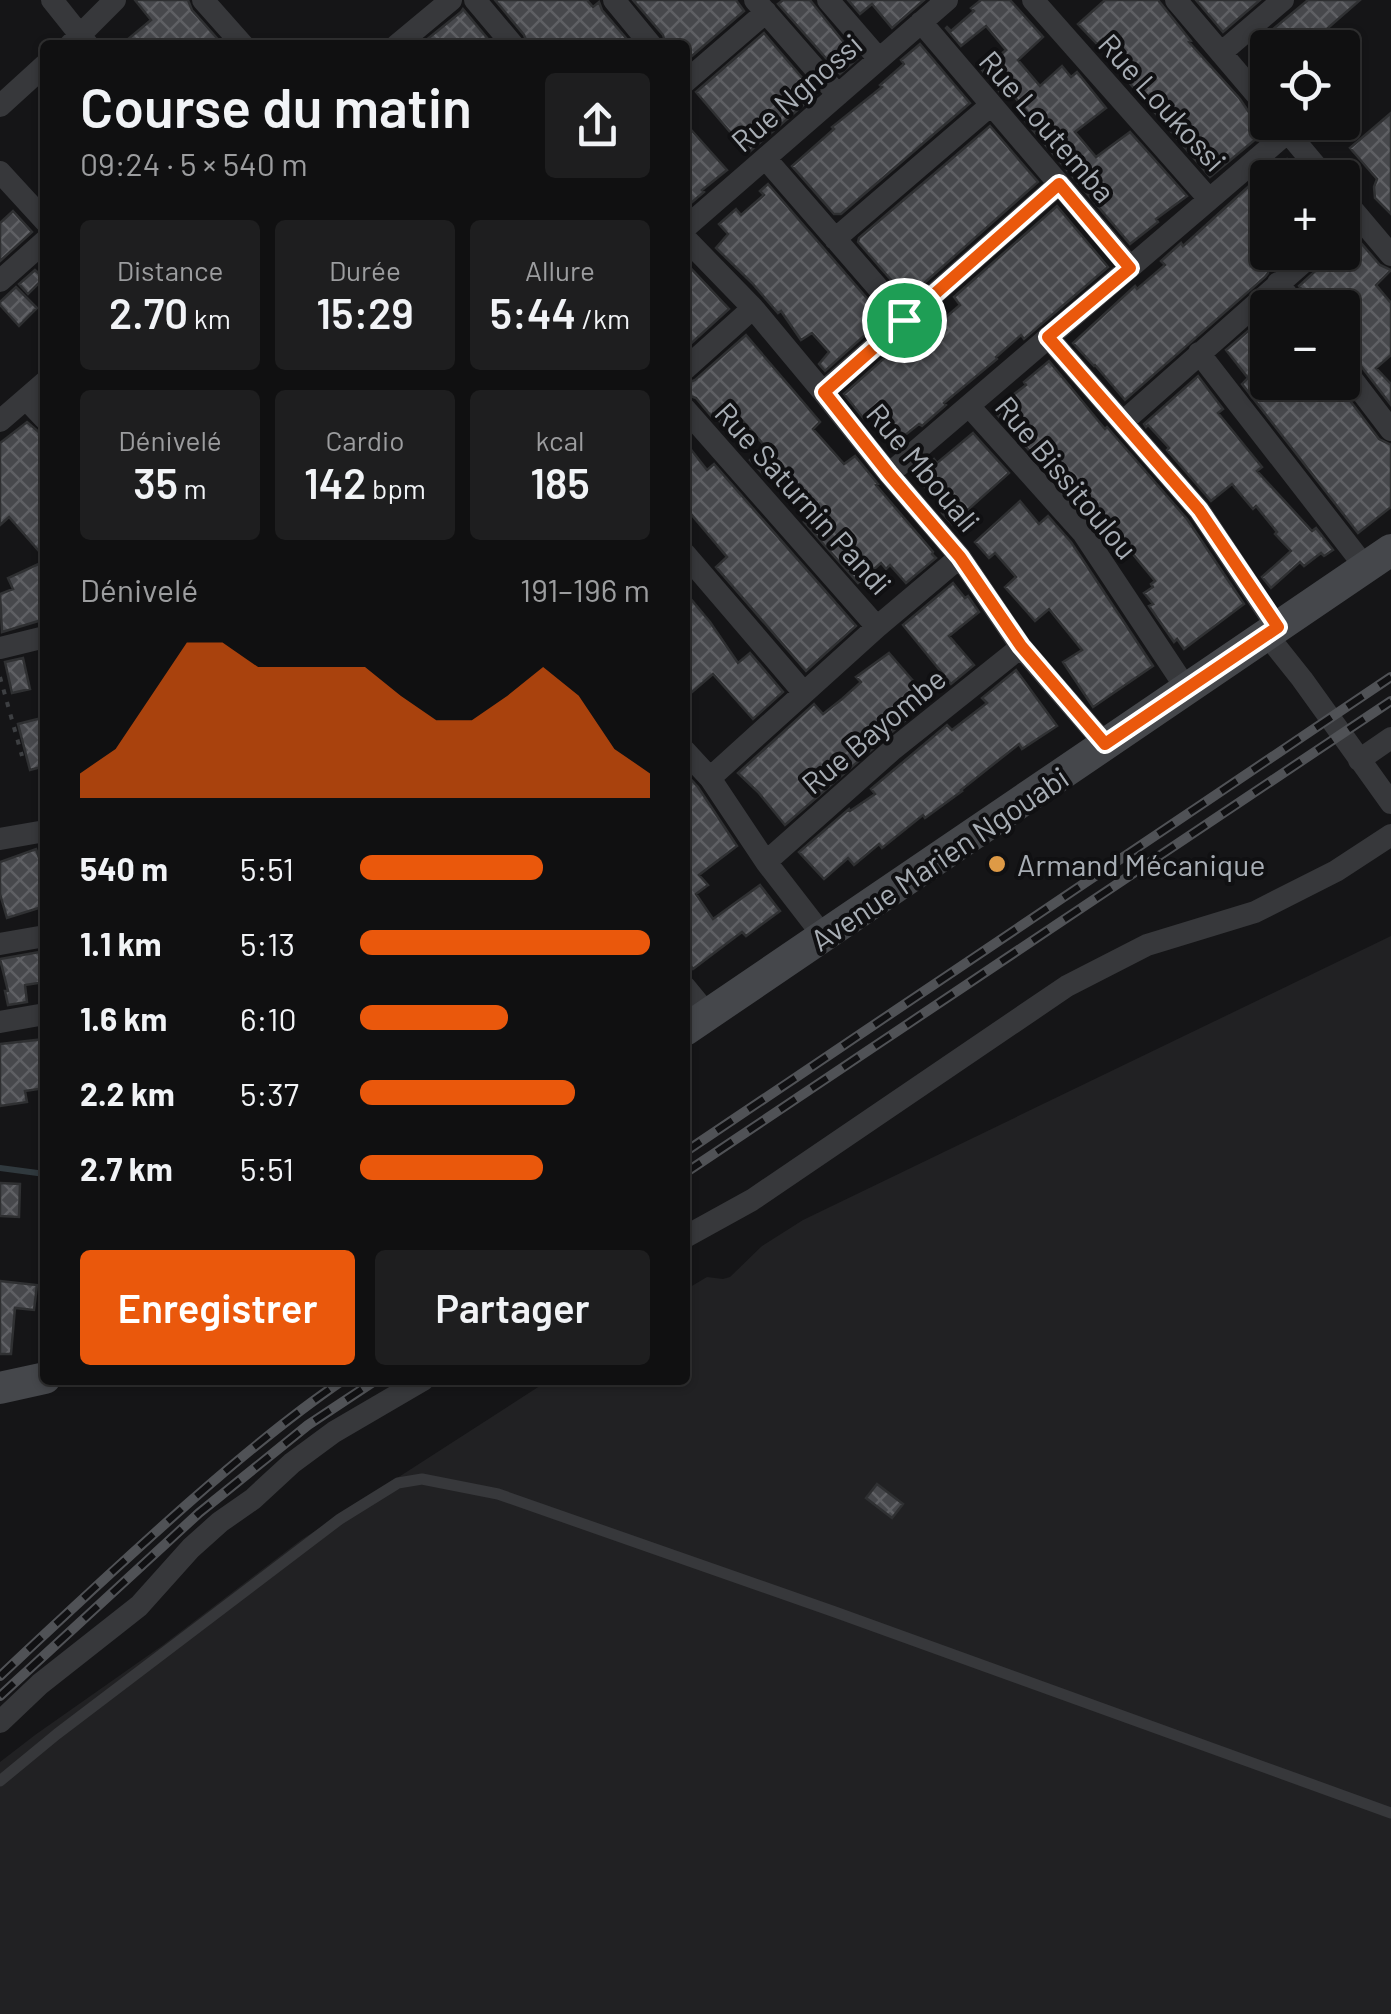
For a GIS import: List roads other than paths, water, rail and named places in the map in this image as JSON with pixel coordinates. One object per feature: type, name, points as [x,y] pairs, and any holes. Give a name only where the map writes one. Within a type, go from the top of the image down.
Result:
[{"type":"street","points":[[52,0],[79,40]]},
{"type":"street","points":[[82,40],[114,0]]},
{"type":"street","points":[[203,0],[239,40]]},
{"type":"street","points":[[402,40],[451,0]]},
{"type":"street","points":[[475,0],[509,40]]},
{"type":"street","points":[[614,0],[646,40]]},
{"type":"street","points":[[828,0],[879,59]]},
{"type":"street","name":"Rue Ngnossi","points":[[690,224],[947,0]]},
{"type":"street","name":"Rue Loukossi","points":[[1033,0],[1210,199]]},
{"type":"street","points":[[1176,0],[1250,87]]},
{"type":"street","points":[[1221,54],[1283,0]]},
{"type":"street","points":[[690,77],[760,6],[838,95]]},
{"type":"street","name":"Rue Loutemba","points":[[920,22],[1130,268]]},
{"type":"street","points":[[0,106],[40,70]]},
{"type":"street","points":[[835,240],[990,105]]},
{"type":"street","points":[[889,474],[1210,199],[1271,140]]},
{"type":"street","points":[[1295,140],[1311,160]]},
{"type":"street","points":[[766,159],[904,320]]},
{"type":"street","points":[[0,172],[40,215]]},
{"type":"street","points":[[824,392],[1059,184]]},
{"type":"street","points":[[1360,230],[1391,254]]},
{"type":"street","name":"Rue Mbouali","points":[[690,243],[753,308],[824,392],[960,557],[1021,646],[1105,744]]},
{"type":"street","points":[[0,280],[40,245]]},
{"type":"street","points":[[1124,421],[1294,270]]},
{"type":"street","points":[[1278,284],[1283,290]]},
{"type":"street","points":[[690,365],[753,308]]},
{"type":"street","points":[[1048,337],[1199,510],[1272,631],[1391,803]]},
{"type":"street","points":[[1199,353],[1379,559]]},
{"type":"street","points":[[0,421],[40,386]]},
{"type":"street","points":[[1360,390],[1391,430]]},
{"type":"street","points":[[26,399],[40,414]]},
{"type":"street","name":"Rue Bissitoulou","points":[[969,406],[1083,533],[1186,688]]},
{"type":"street","name":"Rue Saturnin Pandi","points":[[690,415],[877,627]]},
{"type":"street","points":[[710,778],[960,557]]},
{"type":"street","name":"Avenue Marien Ngouabi","points":[[696,1022],[1379,559]]},
{"type":"street","points":[[690,560],[804,694]]},
{"type":"street","points":[[0,648],[40,638]]},
{"type":"street","name":"Rue Bayombe","points":[[766,862],[891,752],[1021,646]]},
{"type":"street","points":[[1359,760],[1391,738]]},
{"type":"street","points":[[690,757],[710,778],[766,862],[824,937]]},
{"type":"street","points":[[0,839],[40,831]]},
{"type":"street","points":[[690,1233],[752,1200],[1067,986],[1147,945],[1256,912],[1336,871],[1391,835]]},
{"type":"street","points":[[0,944],[40,937]]},
{"type":"street","points":[[0,1022],[40,1015]]},
{"type":"street","points":[[0,1388],[40,1379]]},
{"type":"street","points":[[0,1722],[40,1684],[138,1606],[191,1548],[292,1463],[334,1432],[415,1385]]},
{"type":"lane","points":[[0,1780],[340,1519],[398,1484],[422,1479],[498,1494],[1391,1812]]},
{"type":"waterway","points":[[0,1168],[40,1173]]},
{"type":"railway","points":[[690,1149],[1391,677]]},
{"type":"railway","points":[[690,1170],[1391,701]]},
{"type":"railway","points":[[0,1676],[211,1483],[336,1385]]},
{"type":"railway","points":[[0,1696],[199,1513],[308,1425],[368,1385]]},
{"type":"place","name":"Armand Mécanique","points":[[997,864]]}]
